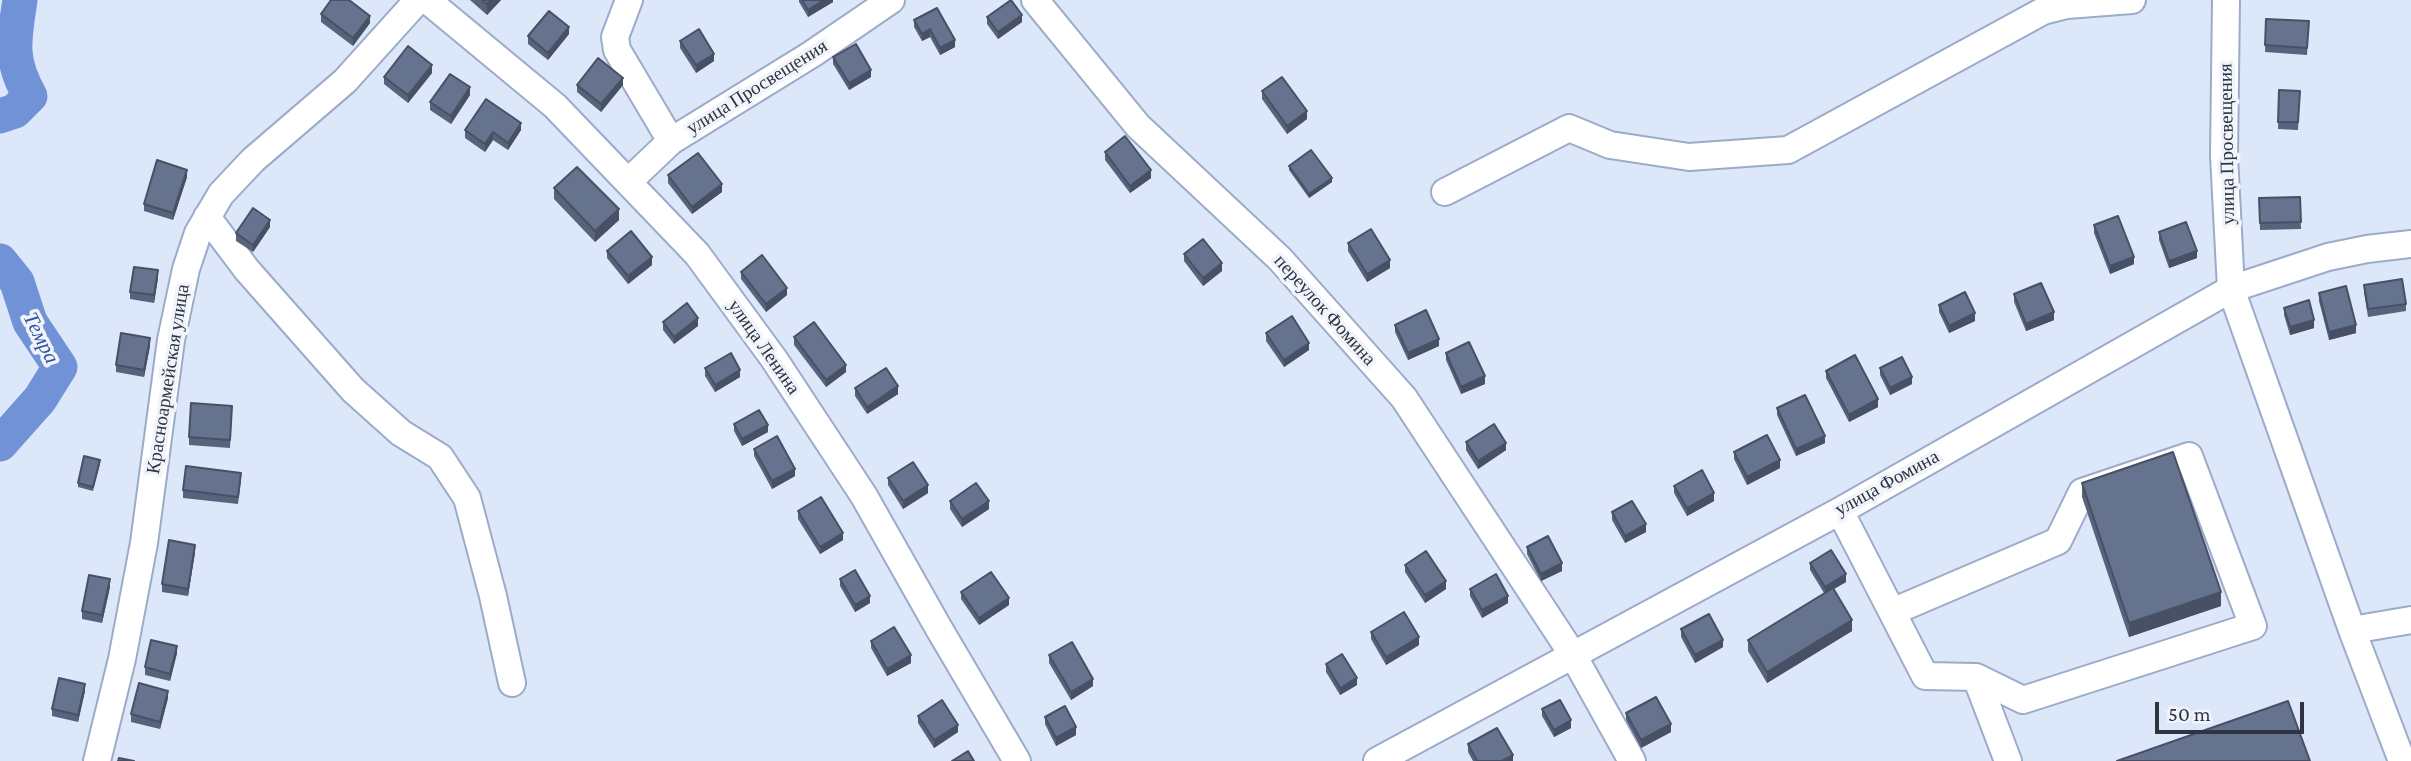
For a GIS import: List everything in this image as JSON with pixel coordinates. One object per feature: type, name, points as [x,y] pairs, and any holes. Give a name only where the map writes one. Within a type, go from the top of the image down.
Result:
[{"type":"street","name":"Красноармейская улица","points":[[97,761],[122,659],[144,543],[171,340],[194,245],[221,194],[253,160],[345,81],[418,0]]},
{"type":"street","name":"улица Ленина","points":[[427,0],[555,106],[697,254],[774,359],[864,496],[1017,761]]},
{"type":"street","points":[[629,0],[615,37],[617,50],[671,141]]},
{"type":"street","name":"улица Просвещения","points":[[629,181],[671,141],[812,54],[891,0]]},
{"type":"street","name":"переулок Фомина","points":[[1035,0],[1138,126],[1280,259],[1404,398],[1573,655],[1632,761]]},
{"type":"street","points":[[1445,192],[1569,128],[1610,145],[1689,157],[1788,150],[2043,11],[2067,5],[2132,0]]},
{"type":"street","name":"улица Просвещения","points":[[2226,0],[2224,156],[2231,289],[2352,630],[2402,761]]},
{"type":"street","points":[[207,217],[247,270],[353,390],[401,433],[440,457],[467,498],[493,596],[512,683]]},
{"type":"street","name":"улица Фомина","points":[[1377,761],[1840,510],[2231,289],[2328,257],[2411,244]]},
{"type":"street","points":[[1840,510],[1892,612],[1925,676],[1976,677],[2023,699],[2253,626],[2189,456],[2082,492],[2058,541],[1892,612]]},
{"type":"street","points":[[2352,630],[2411,620]]},
{"type":"street","points":[[1976,677],[2008,761]]},
{"type":"building","points":[[331,0],[349,0],[370,16],[353,38],[321,14]]},
{"type":"building","points":[[802,0],[824,0],[808,10]]},
{"type":"building","points":[[1011,0],[1022,15],[998,32],[987,17]]},
{"type":"building","points":[[937,8],[955,40],[940,48],[930,29],[922,34],[914,20]]},
{"type":"building","points":[[549,11],[569,27],[548,53],[528,36]]},
{"type":"building","points":[[2266,19],[2309,21],[2307,48],[2265,45]]},
{"type":"building","points":[[699,29],[714,54],[696,65],[680,41]]},
{"type":"building","points":[[856,44],[871,70],[849,83],[833,57]]},
{"type":"building","points":[[408,46],[432,65],[408,95],[384,77]]},
{"type":"building","points":[[598,58],[623,78],[601,104],[577,85]]},
{"type":"building","points":[[450,74],[470,87],[451,116],[430,102]]},
{"type":"building","points":[[1282,77],[1307,111],[1287,126],[1262,91]]},
{"type":"building","points":[[2279,90],[2300,91],[2298,122],[2278,122]]},
{"type":"building","points":[[486,99],[521,123],[508,143],[493,132],[485,144],[465,130]]},
{"type":"building","points":[[1125,136],[1151,170],[1130,186],[1105,152]]},
{"type":"building","points":[[1311,150],[1332,178],[1309,194],[1289,166]]},
{"type":"building","points":[[698,153],[722,184],[692,207],[668,175]]},
{"type":"building","points":[[157,160],[187,170],[173,213],[144,204]]},
{"type":"building","points":[[577,167],[619,209],[595,231],[554,188]]},
{"type":"building","points":[[2300,197],[2301,222],[2260,223],[2259,198]]},
{"type":"building","points":[[253,208],[270,220],[253,245],[236,233]]},
{"type":"building","points":[[2118,216],[2134,257],[2110,266],[2094,225]]},
{"type":"building","points":[[2186,222],[2197,251],[2169,261],[2159,232]]},
{"type":"building","points":[[1371,229],[1390,260],[1367,274],[1348,243]]},
{"type":"building","points":[[631,231],[652,257],[628,276],[607,251]]},
{"type":"building","points":[[1203,239],[1222,263],[1203,278],[1184,254]]},
{"type":"building","points":[[762,255],[787,288],[766,304],[741,272]]},
{"type":"building","points":[[134,267],[158,270],[154,295],[130,292]]},
{"type":"building","points":[[2402,279],[2406,304],[2368,309],[2364,285]]},
{"type":"building","points":[[2041,283],[2054,312],[2026,324],[2014,294]]},
{"type":"building","points":[[2346,286],[2356,325],[2329,332],[2319,293]]},
{"type":"building","points":[[1965,292],[1975,313],[1949,326],[1939,305]]},
{"type":"building","points":[[2309,300],[2314,320],[2290,327],[2284,308]]},
{"type":"building","points":[[687,303],[698,318],[674,337],[663,322]]},
{"type":"building","points":[[1426,310],[1439,339],[1408,353],[1395,325]]},
{"type":"building","points":[[1292,316],[1309,343],[1284,360],[1266,333]]},
{"type":"building","points":[[814,322],[846,365],[826,380],[794,337]]},
{"type":"building","points":[[121,333],[150,338],[144,370],[116,365]]},
{"type":"building","points":[[1469,342],[1485,376],[1461,387],[1446,353]]},
{"type":"building","points":[[731,353],[740,370],[715,385],[705,368]]},
{"type":"building","points":[[1855,355],[1878,399],[1849,415],[1826,371]]},
{"type":"building","points":[[1902,357],[1912,377],[1890,388],[1880,368]]},
{"type":"building","points":[[886,368],[898,386],[867,407],[855,388]]},
{"type":"building","points":[[1805,395],[1825,436],[1796,449],[1777,408]]},
{"type":"building","points":[[191,403],[232,406],[230,440],[189,437]]},
{"type":"building","points":[[759,410],[768,425],[742,439],[734,424]]},
{"type":"building","points":[[1494,424],[1506,443],[1478,461],[1466,442]]},
{"type":"building","points":[[1767,435],[1780,460],[1747,477],[1734,452]]},
{"type":"building","points":[[777,436],[795,469],[772,481],[754,449]]},
{"type":"building","points":[[2173,452],[2221,592],[2129,623],[2082,483]]},
{"type":"building","points":[[84,456],[100,460],[93,487],[78,483]]},
{"type":"building","points":[[913,462],[928,485],[903,501],[888,478]]},
{"type":"building","points":[[186,466],[241,473],[238,497],[183,490]]},
{"type":"building","points":[[1702,470],[1714,493],[1687,508],[1674,486]]},
{"type":"building","points":[[976,483],[989,501],[962,519],[950,501]]},
{"type":"building","points":[[821,497],[843,533],[820,547],[798,511]]},
{"type":"building","points":[[1632,501],[1646,524],[1625,536],[1612,512]]},
{"type":"building","points":[[1548,536],[1562,563],[1541,574],[1527,547]]},
{"type":"building","points":[[169,540],[195,545],[188,589],[162,584]]},
{"type":"building","points":[[1831,550],[1846,574],[1825,587],[1810,563]]},
{"type":"building","points":[[1426,551],[1446,581],[1425,595],[1405,565]]},
{"type":"building","points":[[855,570],[870,596],[855,605],[840,579]]},
{"type":"building","points":[[991,572],[1009,598],[979,618],[961,592]]},
{"type":"building","points":[[1496,574],[1508,596],[1482,610],[1470,589]]},
{"type":"building","points":[[89,575],[110,579],[102,615],[82,611]]},
{"type":"building","points":[[1833,588],[1852,620],[1767,672],[1748,640]]},
{"type":"building","points":[[1404,612],[1419,637],[1386,657],[1371,632]]},
{"type":"building","points":[[1709,614],[1723,640],[1695,655],[1681,629]]},
{"type":"building","points":[[894,627],[911,655],[887,669],[871,641]]},
{"type":"building","points":[[151,640],[177,646],[170,674],[145,667]]},
{"type":"building","points":[[1072,642],[1093,679],[1071,692],[1049,655]]},
{"type":"building","points":[[1342,654],[1357,678],[1340,688],[1326,664]]},
{"type":"building","points":[[59,678],[85,684],[78,715],[52,709]]},
{"type":"building","points":[[139,683],[168,691],[160,722],[131,714]]},
{"type":"building","points":[[1656,697],[1671,724],[1641,740],[1626,713]]},
{"type":"building","points":[[942,700],[958,725],[934,740],[918,716]]},
{"type":"building","points":[[1560,700],[1571,720],[1554,730],[1542,709]]},
{"type":"building","points":[[2288,701],[2310,761],[2117,761]]},
{"type":"building","points":[[1065,706],[1076,727],[1056,738],[1045,717]]},
{"type":"building","points":[[1497,728],[1513,755],[1502,761],[1477,761],[1468,744]]},
{"type":"building","points":[[968,751],[974,761],[952,761]]},
{"type":"waterway","name":"Темра","points":[[0,116],[15,111],[30,96],[16,60],[16,27],[20,0]]},
{"type":"waterway","name":"Темра","points":[[0,261],[17,282],[30,322],[60,367],[40,399],[0,444]]}]
